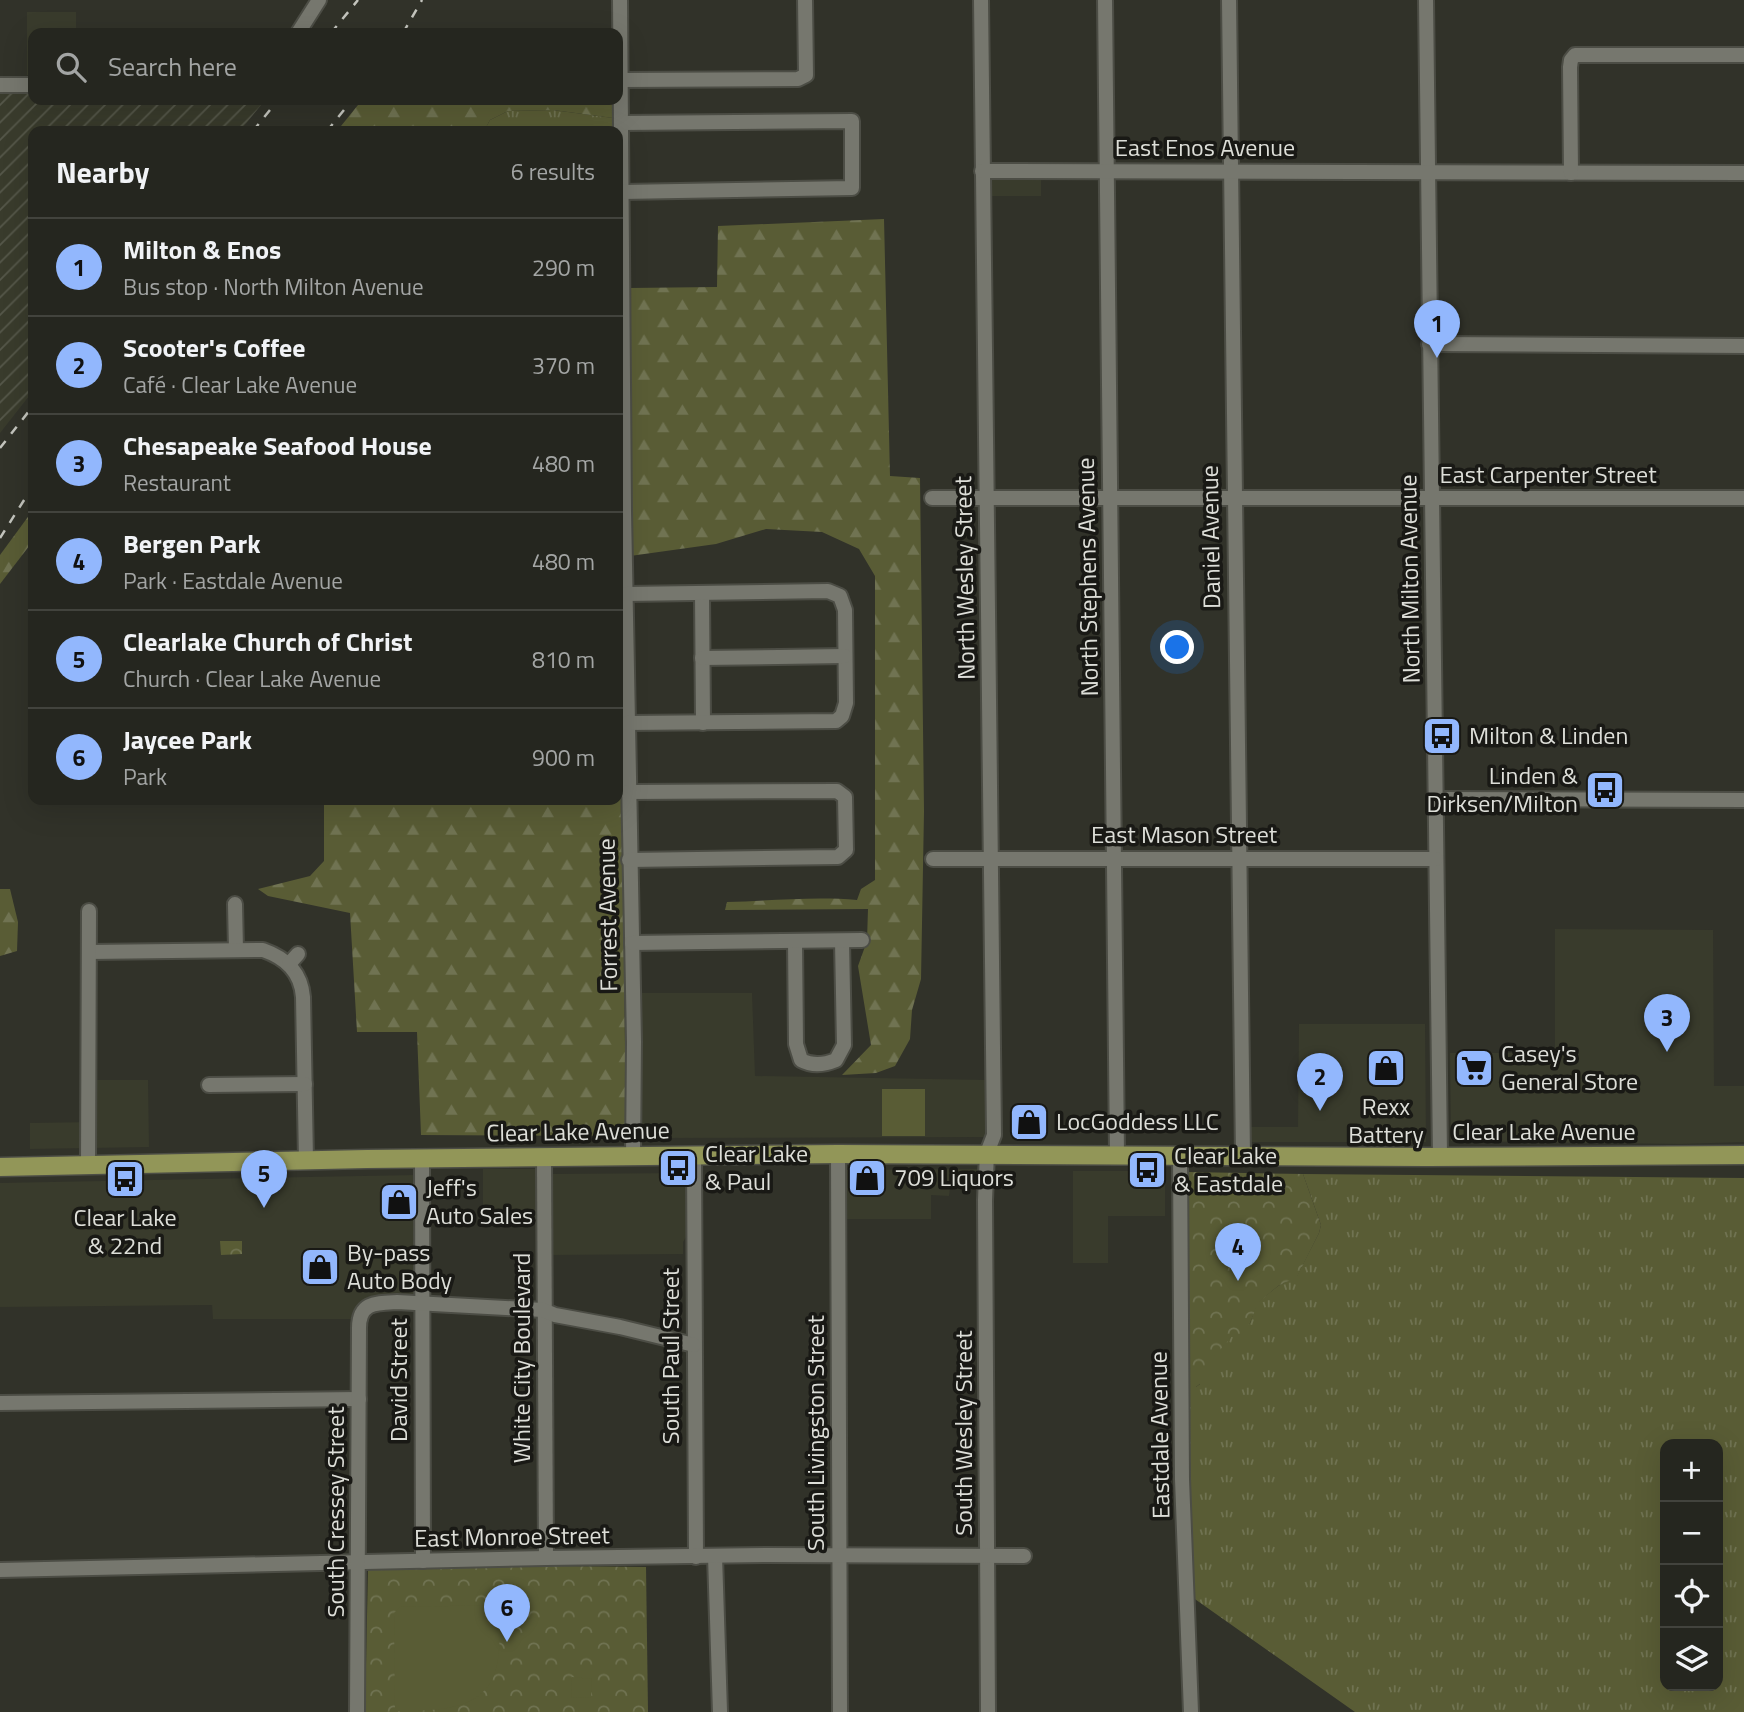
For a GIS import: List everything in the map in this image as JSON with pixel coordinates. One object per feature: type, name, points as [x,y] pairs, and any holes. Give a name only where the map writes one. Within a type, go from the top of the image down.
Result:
[{"type":"main road","name":"Clear Lake Avenue","points":[[0,1167],[422,1158],[838,1154],[987,1153],[1243,1157],[1744,1155]]},
{"type":"street","points":[[301,28],[318,0]]},
{"type":"street","name":"Forrest Avenue","points":[[620,0],[620,28]]},
{"type":"street","points":[[623,80],[798,79],[806,75],[805,0]]},
{"type":"street","name":"North Wesley Street","points":[[981,0],[995,1135],[987,1153]]},
{"type":"street","name":"North Stephens Avenue","points":[[1105,0],[1117,1154]]},
{"type":"street","name":"Daniel Avenue","points":[[1229,0],[1243,1157]]},
{"type":"street","name":"North Milton Avenue","points":[[1426,0],[1440,1157]]},
{"type":"street","points":[[1571,173],[1570,67],[1575,55],[1744,55]]},
{"type":"street","points":[[0,85],[28,85]]},
{"type":"street","name":"Forrest Avenue","points":[[621,105],[621,126]]},
{"type":"street","points":[[621,123],[852,121],[852,188],[623,192]]},
{"type":"street","name":"East Enos Avenue","points":[[982,171],[1744,173]]},
{"type":"street","name":"Forrest Avenue","points":[[623,292],[633,1156]]},
{"type":"street","points":[[1429,344],[1744,346]]},
{"type":"street","name":"East Carpenter Street","points":[[932,498],[1744,498]]},
{"type":"street","points":[[626,594],[836,592],[844,603],[845,656],[845,710],[836,720],[627,723]]},
{"type":"street","points":[[702,593],[703,723]]},
{"type":"street","points":[[702,658],[845,656]]},
{"type":"street","points":[[628,792],[837,791],[845,797],[846,850],[838,857],[629,860]]},
{"type":"street","points":[[1436,799],[1744,800]]},
{"type":"street","name":"East Mason Street","points":[[933,859],[1436,859]]},
{"type":"street","points":[[235,904],[236,950]]},
{"type":"street","points":[[88,1166],[89,911]]},
{"type":"street","points":[[632,943],[862,940]]},
{"type":"street","points":[[794,941],[796,1044],[801,1060],[809,1065],[827,1064],[836,1060],[844,1045],[842,941]]},
{"type":"street","points":[[89,952],[263,950],[293,959],[302,987],[306,1160]]},
{"type":"street","points":[[209,1085],[305,1084]]},
{"type":"street","name":"South Wesley Street","points":[[987,1153],[985,1214],[988,1712]]},
{"type":"street","name":"South Livingston Street","points":[[838,1154],[840,1712]]},
{"type":"street","name":"South Paul Street","points":[[694,1155],[696,1557]]},
{"type":"street","name":"Eastdale Avenue","points":[[1180,1156],[1182,1455],[1191,1712]]},
{"type":"street","name":"White City Boulevard","points":[[544,1157],[546,1558]]},
{"type":"street","name":"David Street","points":[[422,1158],[423,1560]]},
{"type":"street","name":"South Cressey Street","points":[[357,1712],[361,1312],[378,1303],[422,1303]]},
{"type":"street","points":[[422,1303],[543,1311],[557,1316],[620,1326],[694,1345]]},
{"type":"street","points":[[0,1403],[359,1399]]},
{"type":"street","points":[[715,1556],[720,1712]]},
{"type":"street","name":"East Monroe Street","points":[[0,1570],[546,1558],[1024,1556]]},
{"type":"shaded area","points":[[27,12],[76,12],[76,28],[28,28],[27,75]]},
{"type":"shaded area","points":[[0,92],[28,92],[28,105],[261,105],[244,126],[28,126],[28,397],[0,433]]},
{"type":"shaded area","points":[[990,176],[1041,176],[1041,196],[990,196]]},
{"type":"shaded area","points":[[1555,929],[1713,930],[1714,1086],[1744,1086],[1744,1142],[1680,1144],[1451,1141],[1450,1053],[1555,1053]]},
{"type":"shaded area","points":[[639,993],[752,993],[755,1076],[988,1080],[986,1137],[638,1138]]},
{"type":"shaded area","points":[[1299,1024],[1425,1024],[1426,1142],[1250,1142],[1248,1127],[1298,1127]]},
{"type":"shaded area","points":[[94,1080],[148,1080],[149,1147],[30,1149],[30,1123],[95,1122]]},
{"type":"shaded area","points":[[483,1169],[537,1169],[540,1224],[483,1224]]},
{"type":"shaded area","points":[[979,1169],[979,1189],[950,1188],[949,1196],[931,1195],[931,1219],[842,1219],[843,1170]]},
{"type":"shaded area","points":[[1073,1171],[1165,1171],[1165,1216],[1108,1216],[1108,1263],[1073,1263]]},
{"type":"shaded area","points":[[689,1173],[688,1234],[683,1242],[683,1254],[548,1255],[550,1174]]},
{"type":"shaded area","points":[[416,1175],[417,1297],[373,1298],[358,1306],[354,1319],[213,1319],[212,1305],[0,1307],[0,1183]]},
{"type":"green space","points":[[358,105],[612,105],[613,118],[553,110],[508,111],[490,120],[487,126],[341,126]]},
{"type":"green space","points":[[553,110],[613,118],[613,126],[487,126],[490,120],[508,111]]},
{"type":"green space","points":[[884,219],[890,476],[920,478],[924,811],[921,979],[912,1010],[910,1039],[895,1066],[876,1073],[842,1075],[871,1045],[858,966],[867,941],[868,909],[725,910],[727,902],[857,900],[861,889],[875,880],[875,576],[859,549],[822,532],[766,529],[716,544],[630,556],[629,288],[717,287],[718,226]]},
{"type":"green space","points":[[28,517],[28,548],[0,584],[0,555]]},
{"type":"green space","points":[[324,805],[622,805],[626,1136],[421,1135],[417,1032],[357,1032],[350,913],[268,896],[258,889],[310,876],[324,861]]},
{"type":"green space","points":[[0,889],[10,889],[18,922],[17,951],[0,956]]},
{"type":"green space","points":[[882,1089],[925,1089],[925,1136],[882,1136]]},
{"type":"green space","points":[[1189,1172],[1303,1174],[1321,1225],[1297,1277],[1278,1286],[1258,1303],[1250,1323],[1240,1335],[1235,1333],[1196,1377],[1201,1383],[1196,1387],[1189,1387]]},
{"type":"green space","points":[[1303,1174],[1744,1178],[1744,1712],[1355,1712],[1192,1597],[1189,1387],[1200,1384],[1195,1377],[1235,1332],[1250,1323],[1257,1303],[1278,1286],[1297,1276],[1321,1225]]},
{"type":"green space","points":[[220,1241],[242,1241],[242,1254],[221,1255]]},
{"type":"green space","points":[[646,1567],[648,1712],[365,1712],[368,1570]]},
{"type":"green space","points":[[498,1605],[498,1659],[493,1678],[483,1692],[469,1701],[450,1707],[395,1711],[394,1613],[400,1607]]},
{"type":"green space","points":[[572,1677],[592,1679],[591,1698],[571,1697]]},
{"type":"railway","points":[[335,28],[358,0]]},
{"type":"railway","points":[[406,28],[422,0]]},
{"type":"railway","points":[[257,126],[274,105]]},
{"type":"railway","points":[[331,126],[348,105]]},
{"type":"railway","points":[[0,448],[28,412]]},
{"type":"railway","points":[[0,538],[28,494]]},
{"type":"place","name":"Milton & Enos","points":[[1437,358]]},
{"type":"place","name":"Milton & Linden","points":[[1442,736]]},
{"type":"place","name":"Linden & Dirksen/Milton","points":[[1605,790]]},
{"type":"place","name":"Chesapeake Seafood House","points":[[1667,1052]]},
{"type":"place","name":"Rexx Battery","points":[[1386,1068]]},
{"type":"place","name":"Casey's General Store","points":[[1474,1068]]},
{"type":"place","name":"Scooter's Coffee","points":[[1320,1111]]},
{"type":"place","name":"LocGoddess LLC","points":[[1029,1122]]},
{"type":"place","name":"Clear Lake & Paul","points":[[678,1168]]},
{"type":"place","name":"Clear Lake & Eastdale","points":[[1147,1170]]},
{"type":"place","name":"709 Liquors","points":[[867,1178]]},
{"type":"place","name":"Clear Lake & 22nd","points":[[125,1179]]},
{"type":"place","name":"Jeff's Auto Sales","points":[[399,1202]]},
{"type":"place","name":"Clearlake Church of Christ","points":[[264,1208]]},
{"type":"place","name":"By-pass Auto Body","points":[[320,1267]]},
{"type":"place","name":"Bergen Park","points":[[1238,1281]]},
{"type":"place","name":"Jaycee Park","points":[[507,1642]]}]
